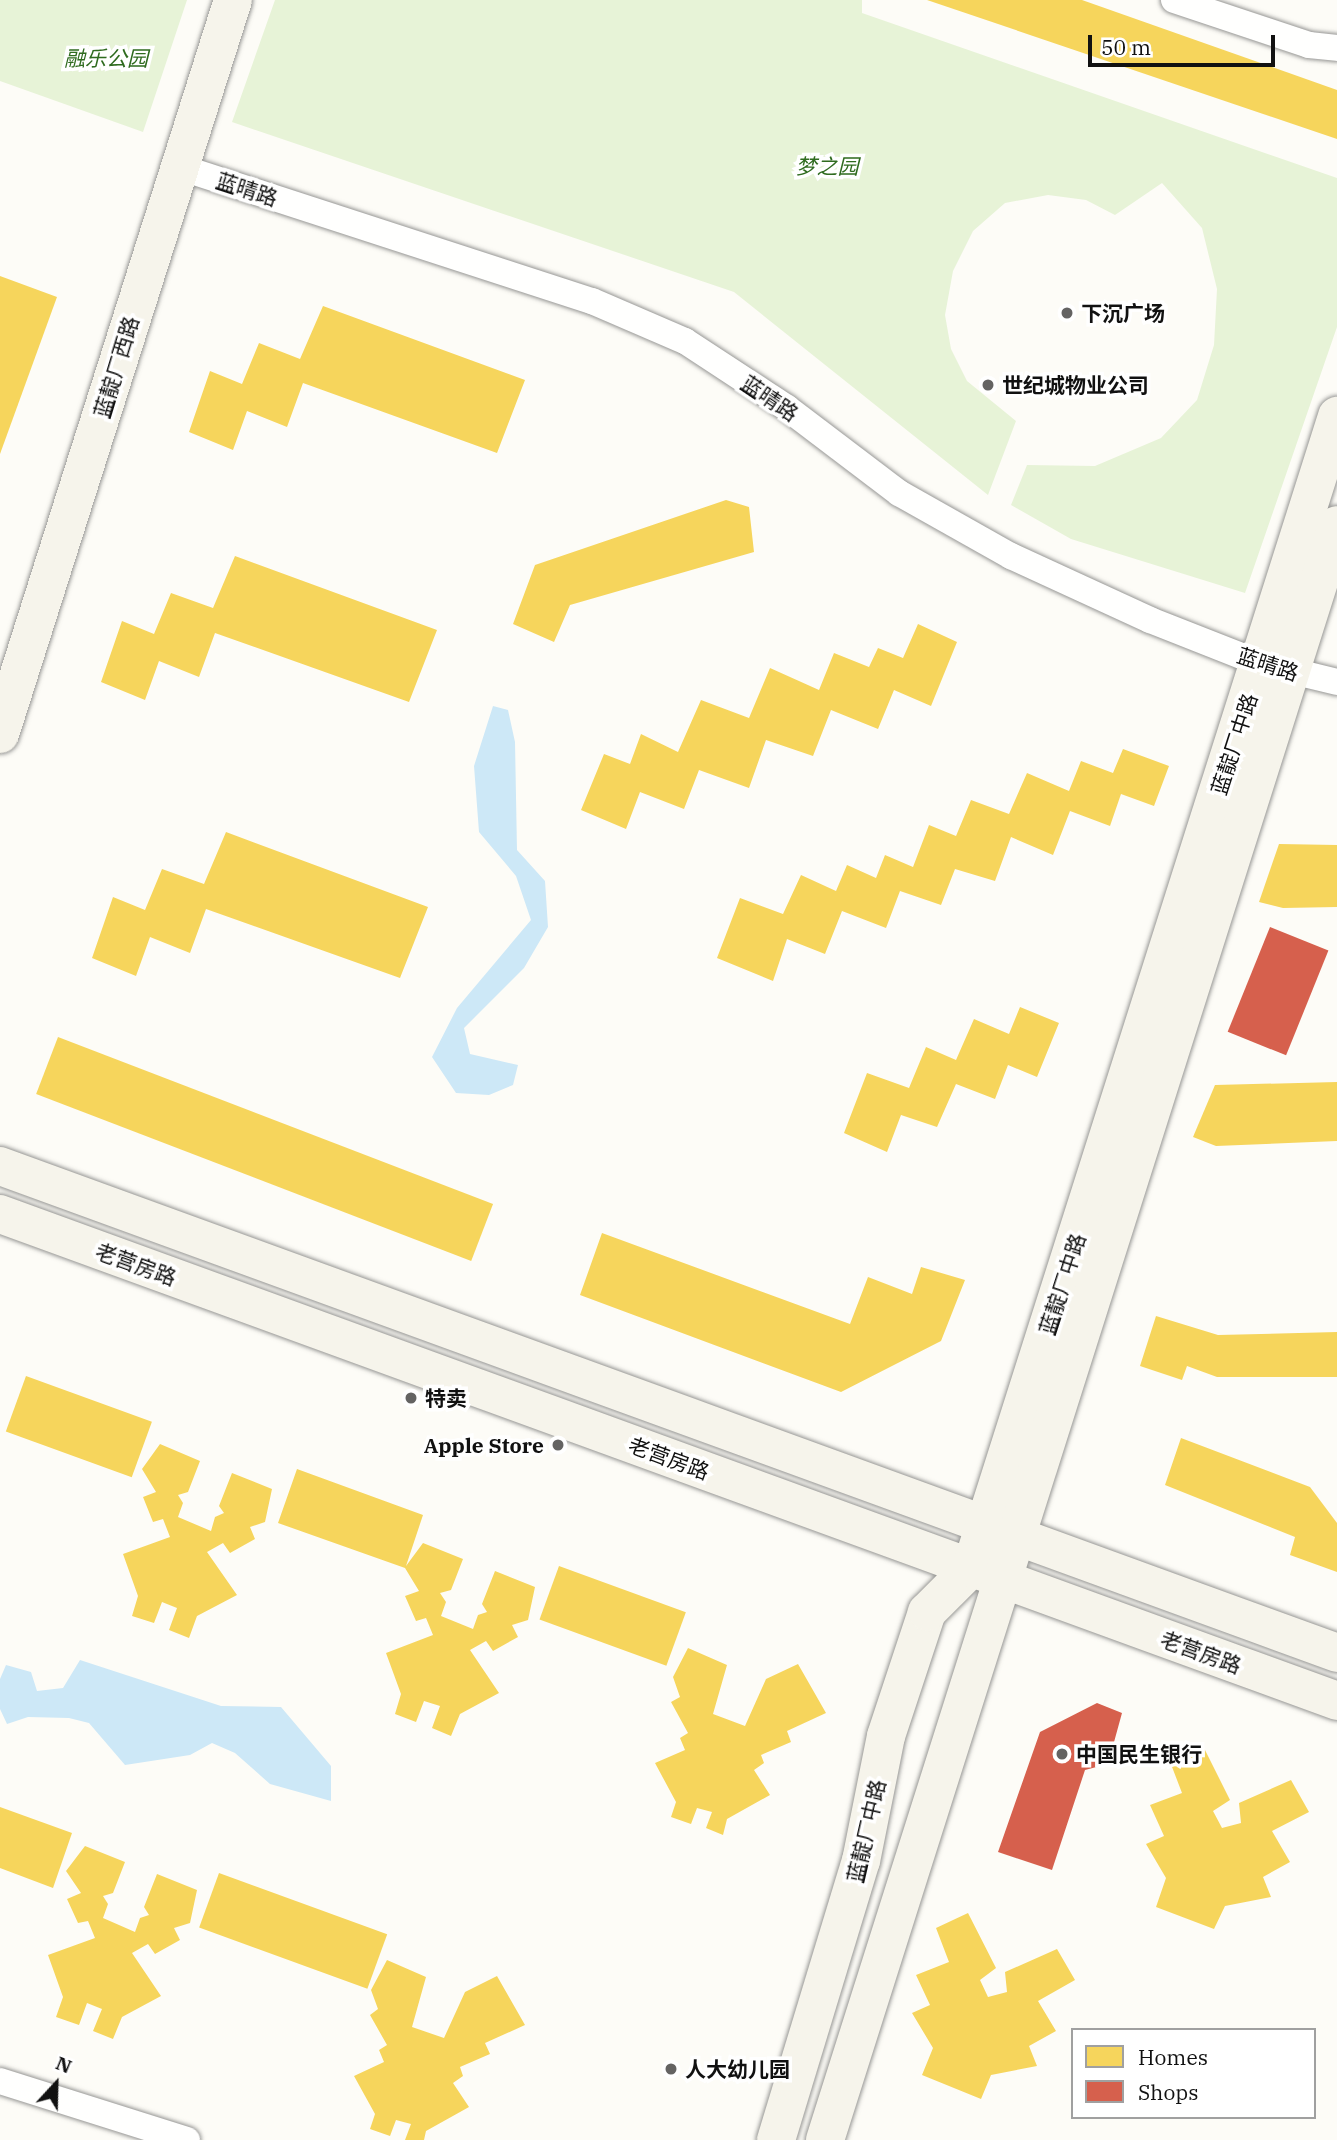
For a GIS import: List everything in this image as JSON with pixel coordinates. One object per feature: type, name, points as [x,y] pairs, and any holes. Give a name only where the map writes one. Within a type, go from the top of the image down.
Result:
[{"type":"street","name":"蓝靛厂西路","points":[[0,734],[233,0]]},
{"type":"street","points":[[1174,0],[1309,45],[1337,48]]},
{"type":"street","name":"蓝晴路","points":[[179,167],[592,301],[685,341],[787,408],[900,493],[1011,556],[1150,620],[1275,668],[1337,682]]},
{"type":"street","name":"蓝靛厂中路","points":[[825,2140],[988,1574],[1275,668],[1337,416]]},
{"type":"street","name":"蓝靛厂中路","points":[[1275,668],[1337,526]]},
{"type":"street","points":[[0,1166],[1003,1528],[1337,1653]]},
{"type":"street","name":"老营房路","points":[[0,1214],[1337,1701]]},
{"type":"street","name":"蓝靛厂中路","points":[[776,2140],[861,1861],[887,1736],[927,1612],[988,1574]]},
{"type":"street","points":[[0,2081],[187,2140]]},
{"type":"green space","name":"融乐公园","points":[[0,0],[187,0],[143,132],[0,81]]},
{"type":"green space","name":"梦之园","points":[[275,0],[862,0],[862,13],[1337,178],[1337,327],[1245,593],[1071,539],[1011,505],[1027,465],[1095,466],[1161,438],[1197,400],[1214,345],[1217,289],[1202,228],[1162,183],[1115,215],[1086,200],[1048,195],[1005,203],[973,231],[953,271],[945,315],[951,349],[967,381],[1016,421],[988,495],[734,292],[232,122]]},
{"type":"water","points":[[493,706],[508,710],[515,742],[517,850],[545,881],[548,927],[524,968],[464,1028],[470,1054],[518,1065],[513,1085],[489,1095],[456,1093],[432,1057],[457,1008],[531,920],[516,876],[479,832],[474,766]]},
{"type":"water","points":[[80,1660],[221,1706],[281,1707],[331,1766],[331,1801],[270,1784],[235,1753],[212,1743],[190,1755],[125,1765],[89,1723],[69,1718],[28,1717],[7,1724],[0,1709],[0,1679],[6,1665],[31,1672],[37,1691],[63,1688]]},
{"type":"building: Homes","points":[[927,0],[1082,0],[1337,90],[1337,139]]},
{"type":"building: Homes","points":[[0,276],[57,297],[0,454]]},
{"type":"building: Homes","points":[[323,306],[525,380],[497,453],[303,383],[287,427],[247,411],[233,450],[189,432],[210,371],[242,384],[259,343],[300,359]]},
{"type":"building: Homes","points":[[726,500],[749,507],[754,552],[570,605],[554,642],[513,624],[535,565]]},
{"type":"building: Homes","points":[[235,556],[437,630],[409,702],[215,633],[199,677],[159,661],[145,700],[101,682],[122,621],[154,634],[171,593],[213,608]]},
{"type":"building: Homes","points":[[918,624],[957,642],[931,706],[894,690],[878,729],[831,710],[813,756],[766,740],[749,788],[699,770],[684,809],[640,792],[626,829],[581,810],[604,754],[630,764],[641,734],[678,752],[701,700],[749,718],[770,668],[819,690],[834,653],[869,667],[878,648],[903,658]]},
{"type":"building: Homes","points":[[1123,749],[1169,766],[1154,806],[1121,794],[1110,826],[1070,811],[1053,855],[1011,837],[995,881],[955,869],[941,905],[900,891],[886,928],[842,911],[825,954],[787,939],[773,981],[717,958],[740,898],[783,914],[801,875],[836,891],[847,865],[876,878],[885,855],[913,867],[929,825],[956,836],[971,800],[1009,814],[1027,773],[1069,791],[1081,761],[1113,773]]},
{"type":"building: Homes","points":[[226,832],[428,907],[400,978],[206,909],[190,953],[150,937],[136,976],[92,958],[113,897],[145,910],[162,869],[204,884]]},
{"type":"building: Homes","points":[[1279,844],[1337,845],[1337,907],[1283,908],[1259,902]]},
{"type":"building: Homes","points":[[1020,1007],[1059,1023],[1037,1077],[1008,1065],[995,1099],[956,1084],[937,1127],[901,1115],[887,1152],[844,1133],[867,1073],[909,1088],[926,1047],[956,1060],[974,1019],[1009,1034]]},
{"type":"building: Homes","points":[[58,1037],[493,1204],[471,1261],[36,1094]]},
{"type":"building: Homes","points":[[1337,1082],[1337,1141],[1216,1146],[1193,1137],[1215,1085]]},
{"type":"building: Homes","points":[[602,1233],[850,1324],[868,1277],[912,1294],[921,1267],[965,1280],[941,1341],[841,1392],[580,1295]]},
{"type":"building: Homes","points":[[1156,1316],[1218,1335],[1337,1332],[1337,1377],[1217,1377],[1187,1366],[1182,1380],[1140,1366]]},
{"type":"building: Homes","points":[[26,1376],[152,1422],[132,1477],[6,1431]]},
{"type":"building: Homes","points":[[1181,1438],[1310,1487],[1337,1523],[1337,1572],[1290,1555],[1295,1537],[1165,1485]]},
{"type":"building: Homes","points":[[160,1444],[200,1461],[188,1492],[178,1495],[183,1503],[178,1517],[211,1531],[215,1517],[224,1513],[219,1506],[232,1473],[272,1489],[265,1522],[250,1527],[255,1539],[230,1553],[223,1543],[207,1552],[237,1595],[197,1616],[189,1638],[169,1630],[177,1608],[162,1602],[154,1623],[132,1616],[138,1596],[123,1554],[170,1537],[163,1519],[153,1522],[143,1497],[156,1492],[142,1469]]},
{"type":"building: Homes","points":[[297,1469],[423,1515],[406,1566],[423,1543],[463,1559],[451,1590],[440,1593],[446,1602],[441,1616],[473,1629],[478,1615],[487,1612],[482,1604],[495,1571],[535,1587],[528,1620],[512,1625],[518,1637],[493,1651],[486,1641],[470,1650],[499,1693],[460,1714],[451,1736],[432,1728],[440,1706],[424,1701],[416,1722],[395,1714],[401,1694],[386,1653],[433,1635],[426,1618],[416,1621],[405,1596],[419,1591],[405,1568],[278,1523]]},
{"type":"building: Homes","points":[[559,1566],[686,1612],[666,1666],[540,1620]]},
{"type":"building: Homes","points":[[688,1648],[727,1665],[713,1714],[745,1726],[766,1679],[798,1664],[826,1713],[787,1731],[791,1742],[761,1755],[764,1763],[754,1770],[770,1795],[727,1819],[723,1835],[706,1828],[712,1812],[697,1808],[691,1824],[671,1817],[676,1802],[655,1763],[685,1750],[680,1738],[688,1733],[671,1702],[680,1697],[673,1677]]},
{"type":"building: Homes","points":[[1202,1744],[1230,1800],[1213,1811],[1222,1828],[1241,1823],[1239,1803],[1291,1780],[1309,1812],[1272,1831],[1290,1862],[1263,1877],[1271,1897],[1225,1906],[1214,1929],[1156,1907],[1166,1878],[1146,1844],[1164,1836],[1150,1805],[1182,1793],[1169,1759]]},
{"type":"building: Homes","points":[[0,1807],[72,1833],[53,1888],[0,1868]]},
{"type":"building: Homes","points":[[85,1846],[125,1862],[113,1893],[103,1896],[108,1904],[103,1918],[135,1932],[140,1918],[149,1915],[144,1907],[157,1874],[197,1890],[190,1923],[174,1928],[180,1940],[155,1954],[148,1944],[132,1953],[161,1996],[122,2017],[113,2039],[93,2031],[102,2009],[87,2003],[79,2025],[56,2017],[63,1997],[48,1955],[95,1938],[88,1921],[78,1923],[67,1899],[81,1893],[66,1871]]},
{"type":"building: Homes","points":[[219,1873],[387,1934],[367,1989],[199,1928]]},
{"type":"building: Homes","points":[[968,1913],[996,1968],[980,1980],[988,1997],[1007,1992],[1005,1972],[1057,1949],[1075,1980],[1038,2001],[1056,2031],[1029,2046],[1037,2066],[991,2075],[981,2099],[922,2075],[933,2048],[912,2013],[930,2005],[916,1975],[949,1962],[936,1928]]},
{"type":"building: Homes","points":[[387,1960],[426,1977],[412,2027],[444,2038],[465,1992],[497,1976],[525,2025],[485,2043],[490,2054],[460,2067],[463,2076],[453,2083],[469,2107],[426,2131],[424,2140],[405,2140],[411,2124],[396,2120],[390,2136],[370,2129],[375,2114],[354,2076],[384,2062],[379,2050],[387,2045],[370,2015],[378,2009],[371,1990]]},
{"type":"building: Shops","points":[[1270,927],[1328,951],[1286,1055],[1228,1032]]},
{"type":"building: Shops","points":[[1097,1703],[1122,1713],[1108,1764],[1085,1770],[1052,1870],[998,1852],[1040,1732]]},
{"type":"place","name":"下沉广场","points":[[1067,313]]},
{"type":"place","name":"世纪城物业公司","points":[[988,385]]},
{"type":"place","name":"特卖","points":[[411,1398]]},
{"type":"place","name":"Apple Store","points":[[558,1445]]},
{"type":"place","name":"中国民生银行","points":[[1062,1754]]},
{"type":"place","name":"人大幼儿园","points":[[671,2069]]}]
